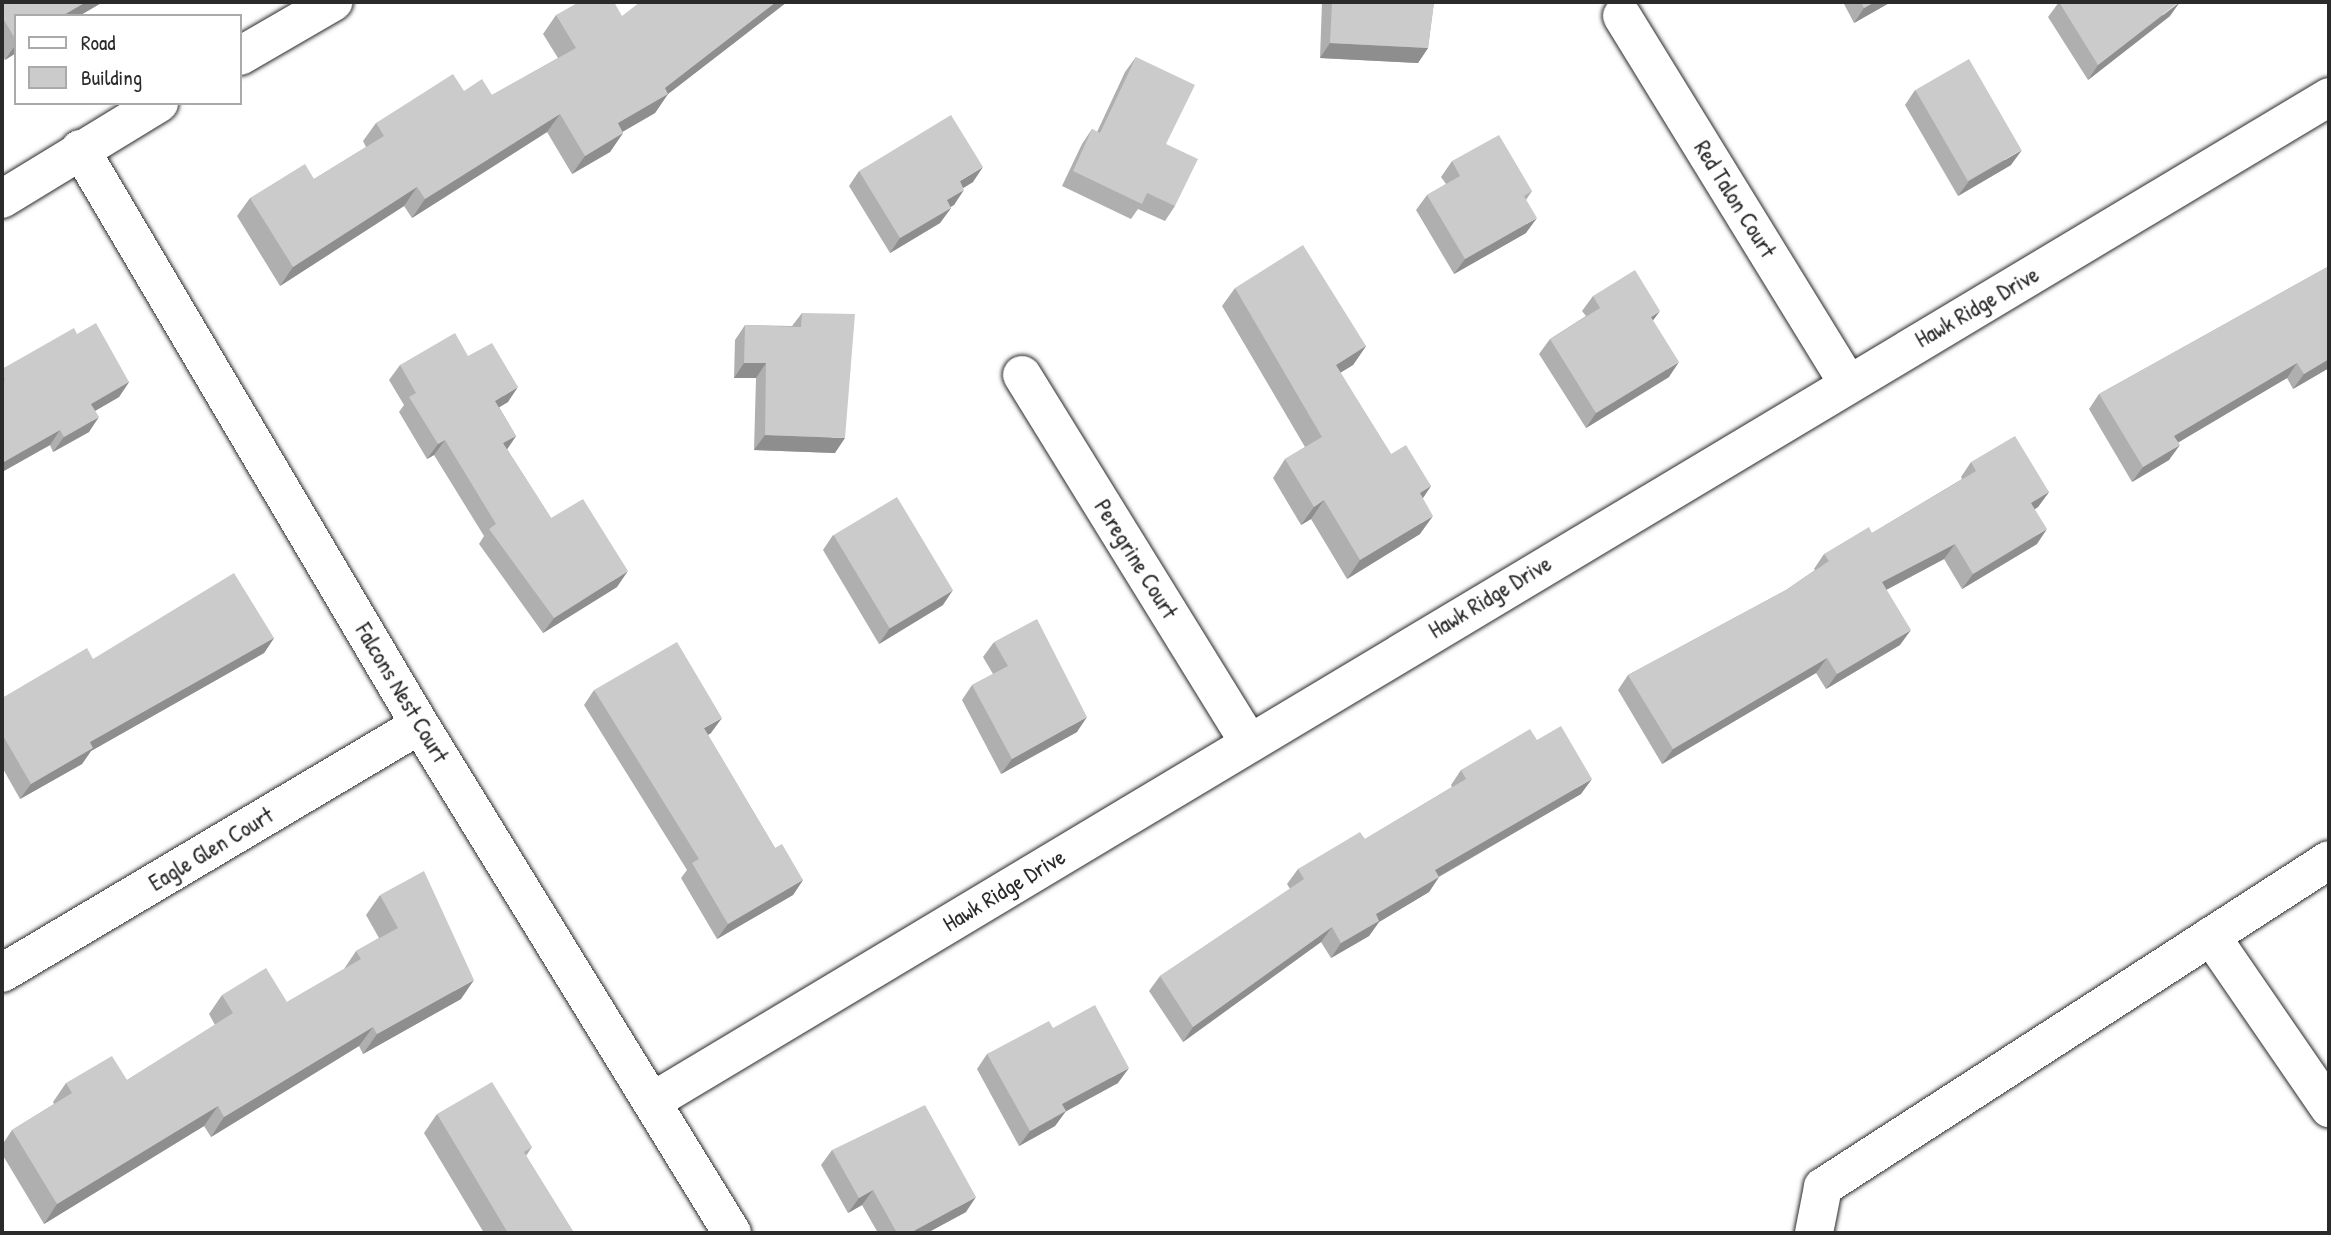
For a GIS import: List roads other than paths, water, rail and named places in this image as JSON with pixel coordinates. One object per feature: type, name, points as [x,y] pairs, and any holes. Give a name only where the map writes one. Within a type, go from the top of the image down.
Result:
[{"type":"street","points":[[242,55],[333,2]]},
{"type":"street","name":"Red Talon Court","points":[[1622,16],[1847,382]]},
{"type":"street","name":"Hawk Ridge Drive","points":[[653,1101],[1847,382],[2329,97]]},
{"type":"street","points":[[2,199],[156,105]]},
{"type":"street","name":"Falcons Nest Court","points":[[80,149],[420,726],[732,1233]]},
{"type":"street","name":"Peregrine Court","points":[[1023,375],[1249,743]]},
{"type":"street","name":"Eagle Glen Court","points":[[2,973],[420,726]]},
{"type":"street","points":[[1814,1233],[1823,1187],[2329,860]]},
{"type":"street","points":[[2211,936],[2329,1108]]}]
